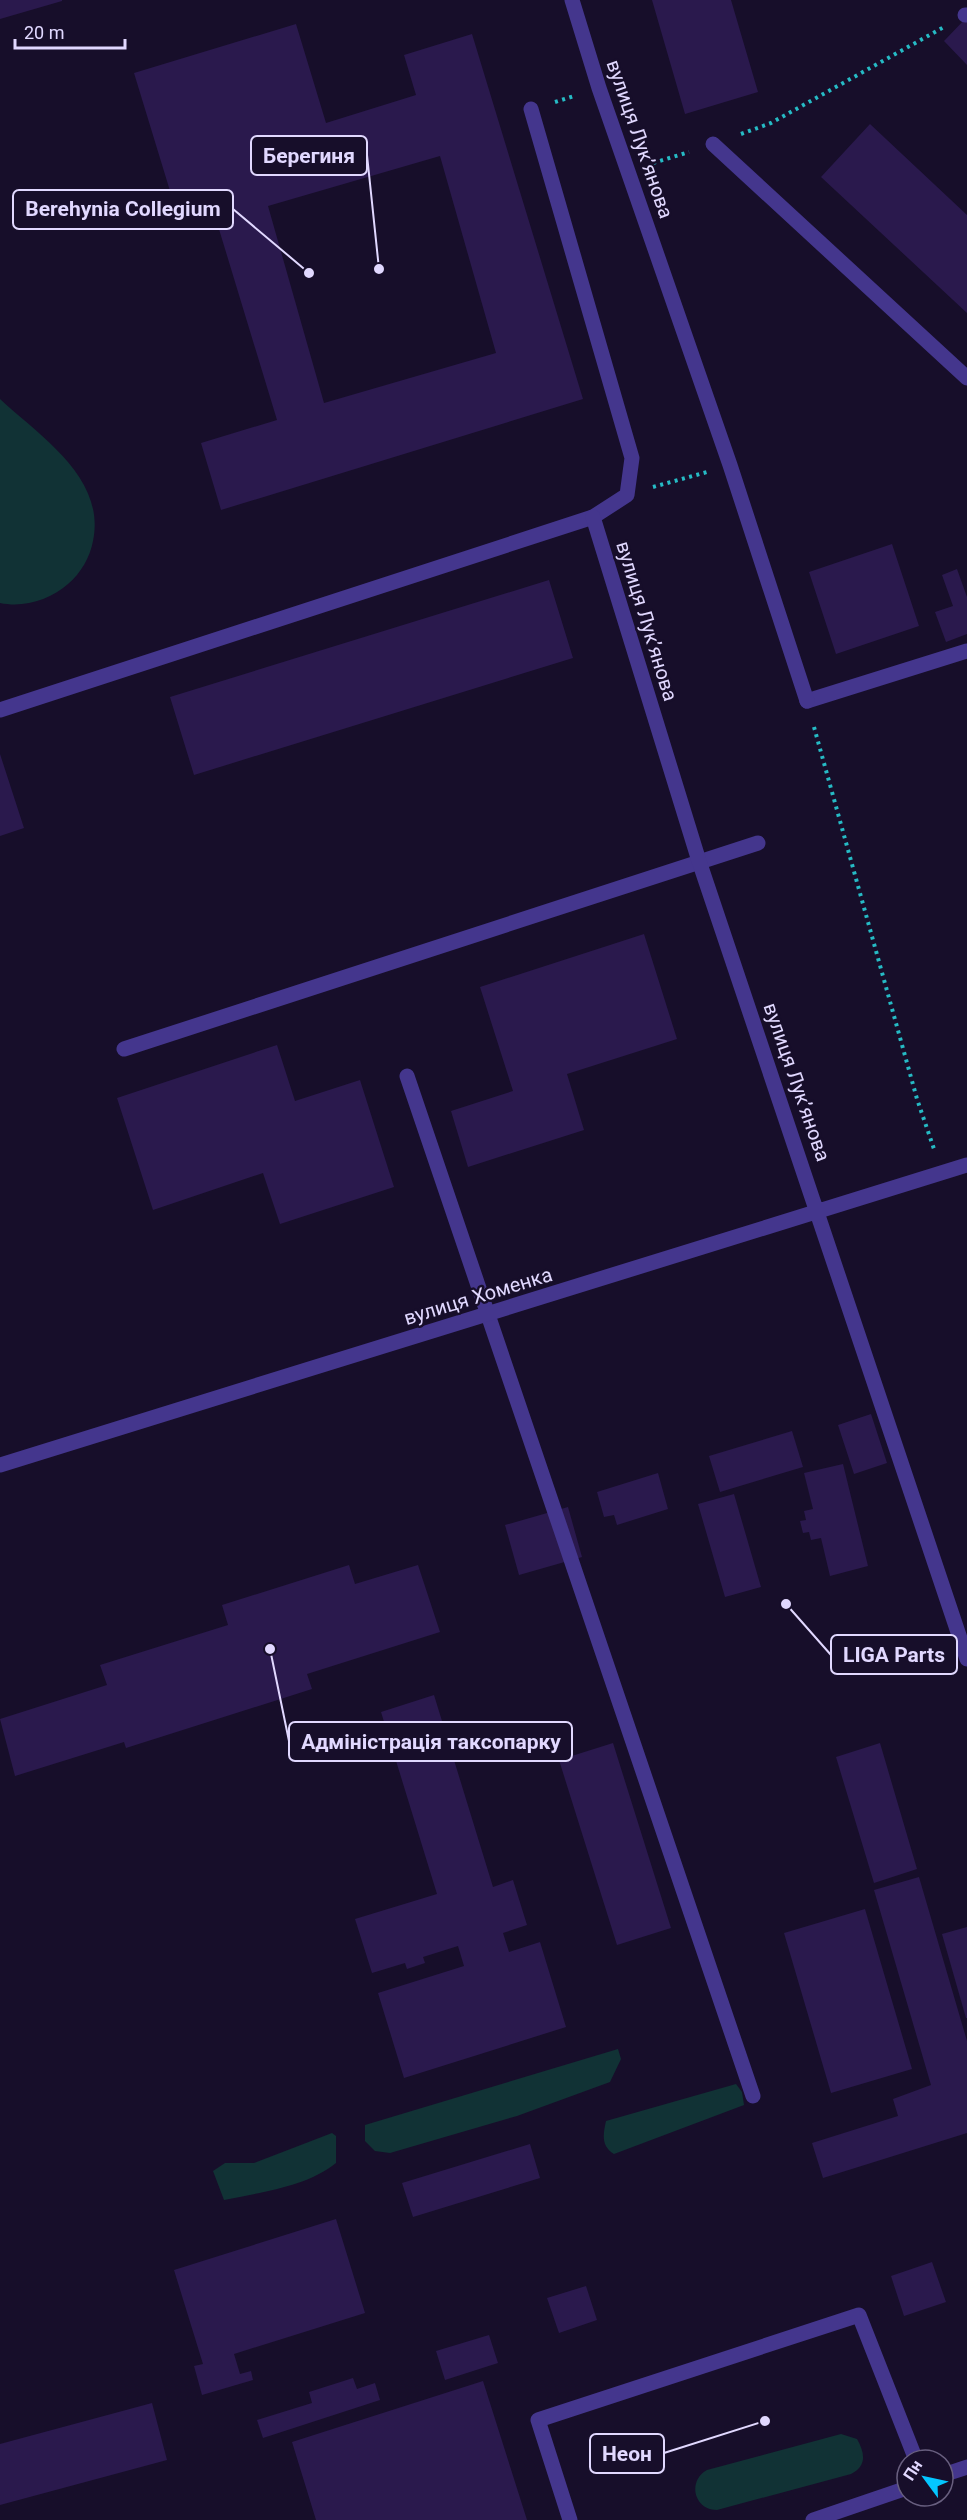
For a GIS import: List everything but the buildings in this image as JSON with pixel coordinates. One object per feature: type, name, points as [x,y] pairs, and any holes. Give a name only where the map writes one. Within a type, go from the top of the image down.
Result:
[{"type":"street","name":"вулиця Лукʼянова","points":[[572,0],[599,88],[730,465],[807,701]]},
{"type":"street","points":[[0,710],[593,517],[627,495],[632,458],[531,109]]},
{"type":"street","points":[[713,144],[967,378]]},
{"type":"street","name":"вулиця Лукʼянова","points":[[593,517],[699,861],[819,1212],[967,1659]]},
{"type":"street","points":[[807,701],[967,651]]},
{"type":"street","points":[[124,1049],[758,843]]},
{"type":"street","points":[[408,1076],[753,2096]]},
{"type":"street","name":"вулиця Хоменка","points":[[0,1465],[967,1165]]},
{"type":"street","points":[[570,2520],[538,2420],[859,2315],[911,2448]]},
{"type":"street","points":[[813,2520],[895,2492]]},
{"type":"path","points":[[628,171],[771,123],[966,15]]},
{"type":"path","points":[[531,109],[599,88]]},
{"type":"path","points":[[627,495],[730,465]]},
{"type":"path","points":[[807,701],[917,1099],[942,1173]]},
{"type":"green space","points":[[0,399],[67,461],[80,478],[90,498],[94,518],[92,547],[77,575],[61,590],[45,598],[18,604],[0,603]]},
{"type":"green space","points":[[618,2049],[621,2059],[610,2082],[517,2116],[390,2153],[375,2151],[365,2141],[365,2125]]},
{"type":"green space","points":[[736,2084],[742,2092],[744,2105],[614,2154],[605,2144],[606,2121]]},
{"type":"green space","points":[[332,2133],[336,2136],[336,2163],[324,2171],[283,2188],[224,2200],[213,2171],[225,2163],[254,2163]]},
{"type":"green space","points":[[841,2434],[857,2439],[862,2449],[862,2463],[851,2474],[717,2510],[709,2509],[698,2500],[695,2487],[701,2475],[707,2470]]},
{"type":"place","name":"Берегиня","points":[[379,269]]},
{"type":"place","name":"Berehynia Collegium","points":[[309,273]]},
{"type":"place","name":"LIGA Parts","points":[[786,1604]]},
{"type":"place","name":"Адміністрація таксопарку","points":[[270,1649]]},
{"type":"place","name":"Неон","points":[[765,2421]]}]
